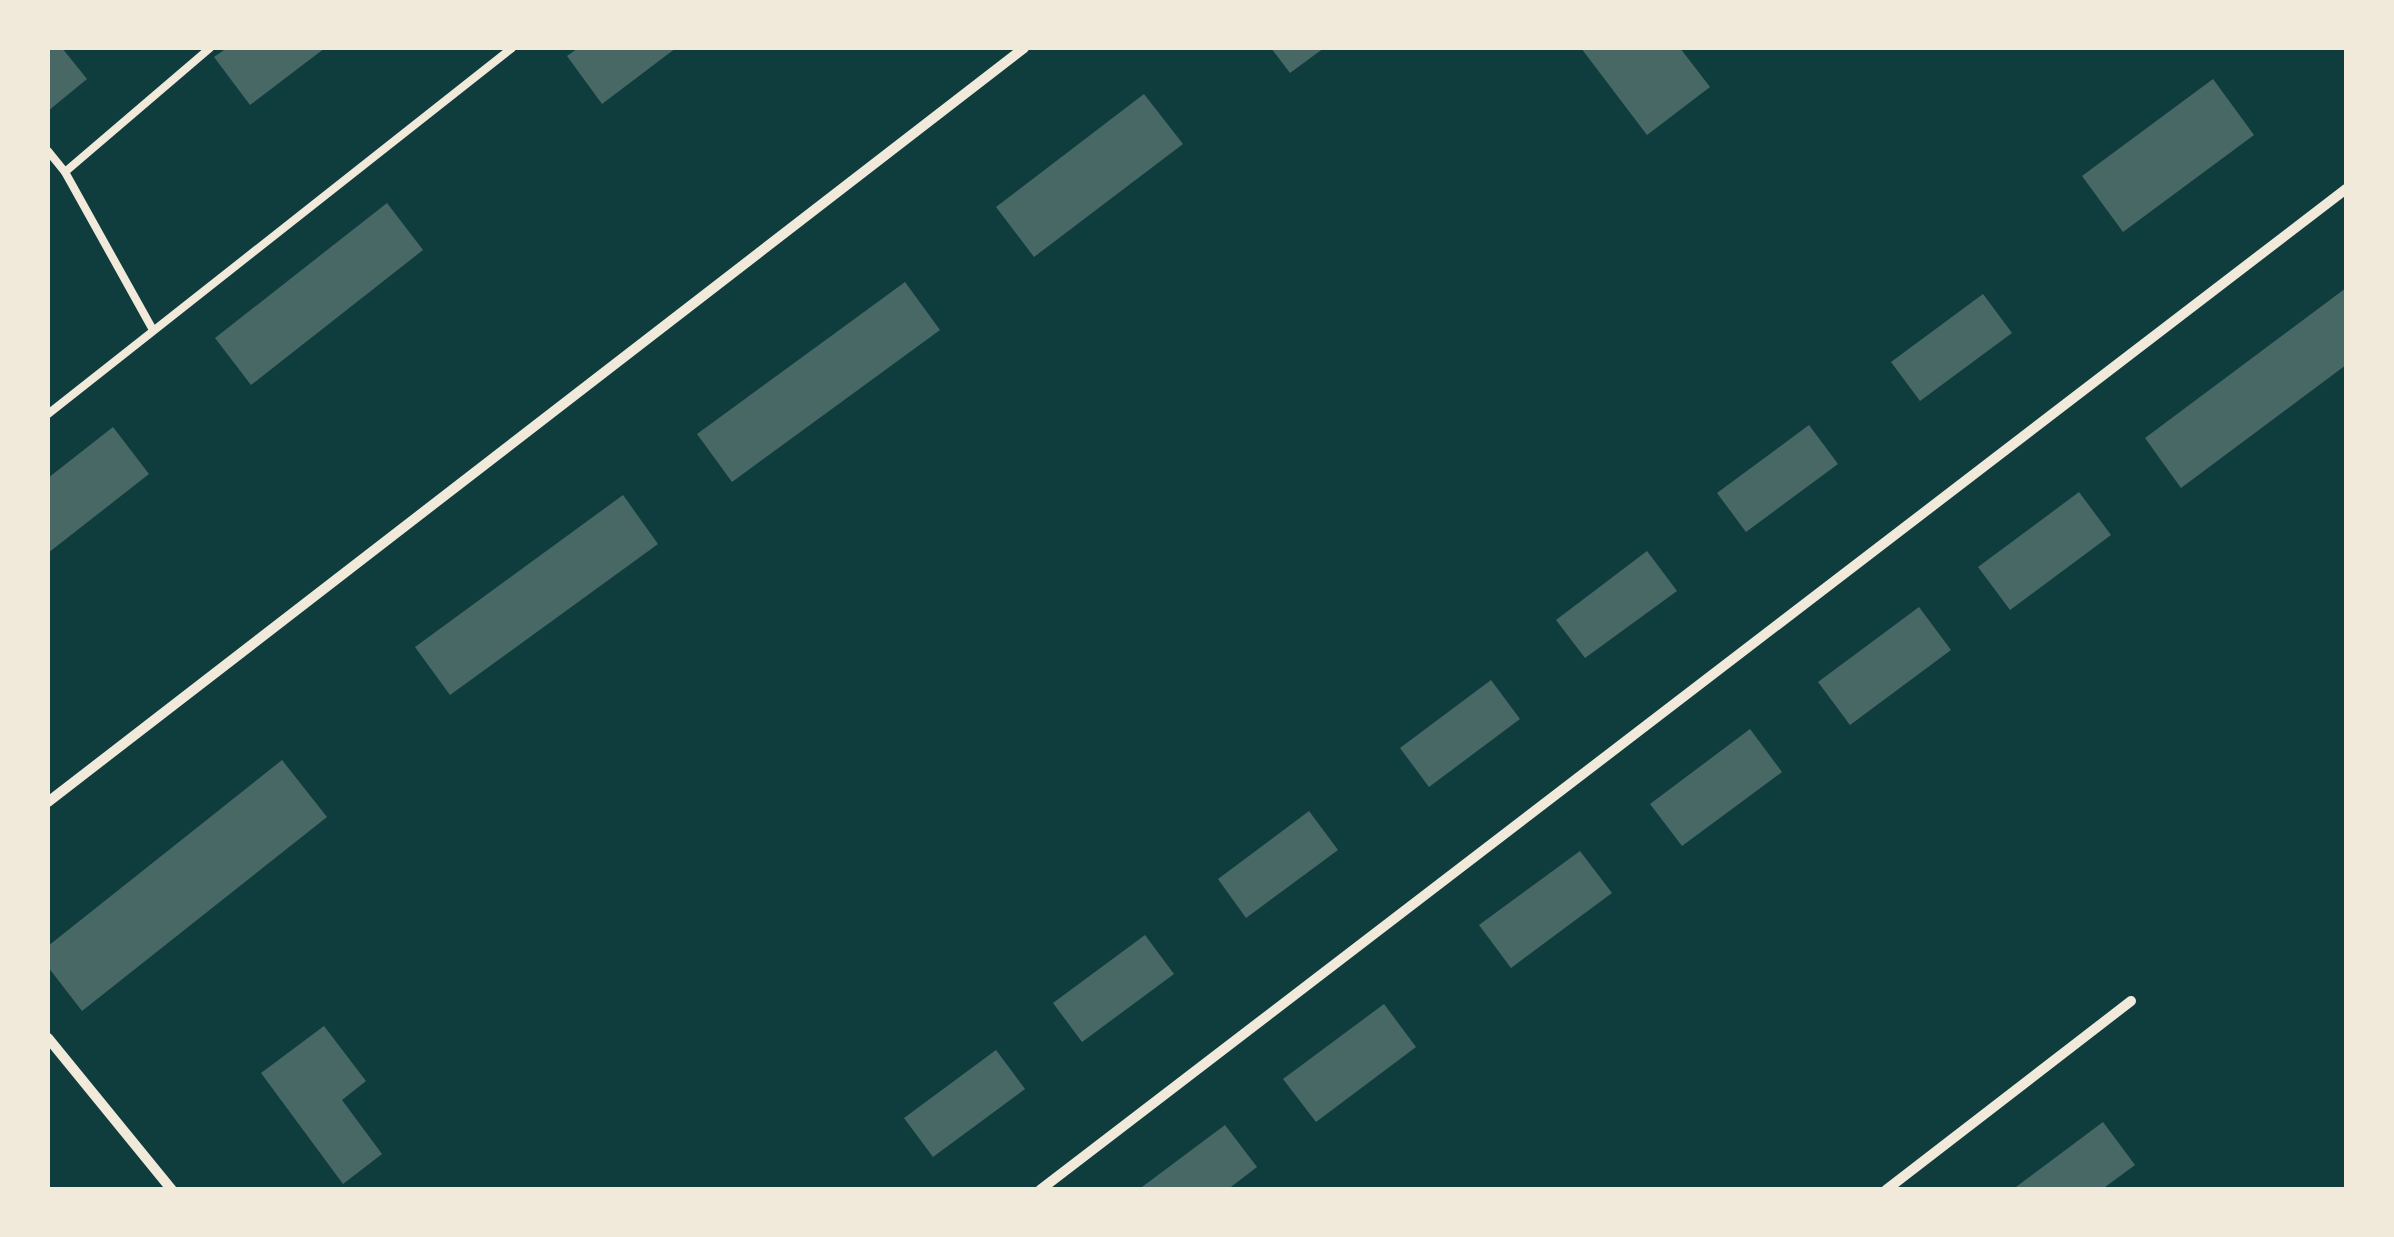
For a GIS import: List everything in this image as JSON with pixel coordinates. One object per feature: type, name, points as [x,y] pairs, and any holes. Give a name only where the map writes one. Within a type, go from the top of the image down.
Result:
[{"type":"street","points":[[48,802],[1024,48]]},
{"type":"street","points":[[1040,1190],[2346,190]]},
{"type":"street","points":[[1886,1190],[2131,1001]]},
{"type":"street","points":[[48,1038],[172,1190]]},
{"type":"lane","points":[[188,48],[196,58]]},
{"type":"lane","points":[[65,172],[210,48]]},
{"type":"lane","points":[[48,414],[512,48]]},
{"type":"lane","points":[[48,151],[65,172],[153,330]]},
{"type":"building","points":[[48,48],[62,48],[87,79],[48,111]]},
{"type":"building","points":[[227,48],[325,48],[250,105],[214,57]]},
{"type":"building","points":[[578,48],[676,48],[602,104],[567,56]]},
{"type":"building","points":[[1271,48],[1324,48],[1290,73]]},
{"type":"building","points":[[1581,48],[1680,48],[1710,87],[1647,135]]},
{"type":"building","points":[[2213,79],[2254,135],[2123,232],[2082,176]]},
{"type":"building","points":[[1144,94],[1183,144],[1034,257],[996,207]]},
{"type":"building","points":[[387,203],[423,250],[251,385],[215,338]]},
{"type":"building","points":[[905,282],[940,330],[732,482],[697,434]]},
{"type":"building","points":[[2346,288],[2346,365],[2181,488],[2145,438]]},
{"type":"building","points":[[1983,294],[2012,333],[1920,401],[1891,362]]},
{"type":"building","points":[[1809,425],[1838,464],[1746,532],[1717,493]]},
{"type":"building","points":[[113,427],[149,474],[48,553],[48,478]]},
{"type":"building","points":[[2079,492],[2111,535],[2010,610],[1978,567]]},
{"type":"building","points":[[623,495],[658,544],[450,695],[415,647]]},
{"type":"building","points":[[1647,551],[1677,591],[1585,658],[1556,620]]},
{"type":"building","points":[[1919,607],[1951,650],[1850,725],[1818,682]]},
{"type":"building","points":[[1491,680],[1520,719],[1429,787],[1400,748]]},
{"type":"building","points":[[1750,729],[1782,772],[1682,846],[1650,804]]},
{"type":"building","points":[[282,760],[327,817],[82,1011],[48,967],[48,946]]},
{"type":"building","points":[[1309,811],[1338,850],[1246,918],[1218,879]]},
{"type":"building","points":[[1580,851],[1612,893],[1511,968],[1479,925]]},
{"type":"building","points":[[1145,935],[1174,974],[1082,1042],[1053,1003]]},
{"type":"building","points":[[1384,1004],[1416,1047],[1316,1122],[1283,1079]]},
{"type":"building","points":[[324,1026],[366,1081],[342,1100],[382,1154],[343,1184],[261,1073]]},
{"type":"building","points":[[996,1050],[1025,1089],[933,1157],[904,1118]]},
{"type":"building","points":[[2103,1122],[2135,1165],[2101,1190],[2012,1190]]},
{"type":"building","points":[[1225,1125],[1257,1167],[1227,1190],[1138,1190]]}]
